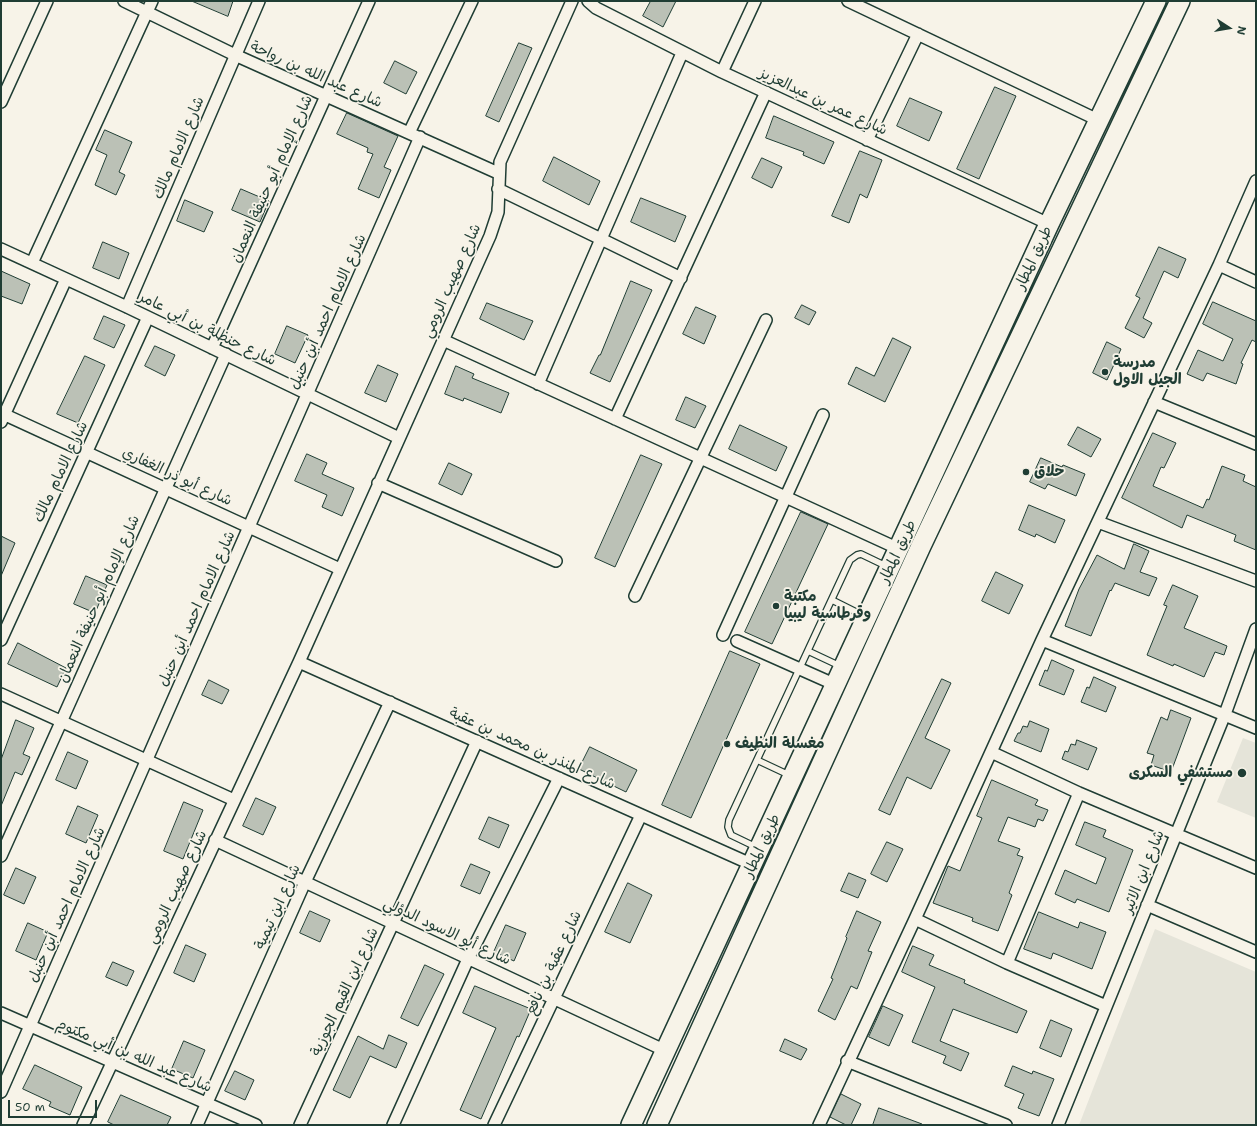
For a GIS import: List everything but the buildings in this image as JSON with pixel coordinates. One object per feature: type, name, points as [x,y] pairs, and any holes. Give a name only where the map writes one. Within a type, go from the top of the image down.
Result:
[{"type":"highway","name":"طريق المطار","points":[[631,1125],[1098,120],[1156,1]]},
{"type":"highway","name":"طريق المطار","points":[[657,1125],[921,546],[1180,1]]},
{"type":"street","points":[[1,102],[47,1]]},
{"type":"street","name":"شارع عبد الله بن رواحة","points":[[124,1],[235,55],[498,173]]},
{"type":"street","points":[[32,263],[152,1]]},
{"type":"street","name":"شارع الامام مالك","points":[[127,307],[259,1]]},
{"type":"street","name":"شارع الإمام أبو حنيفة النعمان","points":[[212,348],[369,1]]},
{"type":"street","points":[[409,133],[472,1]]},
{"type":"street","name":"شارع صهيب الرومي","points":[[83,1125],[299,662],[490,236],[498,212],[498,173],[500,162],[572,1]]},
{"type":"street","name":"شارع عمر بن عبدالعزيز","points":[[588,1],[596,8],[682,53],[1050,224]]},
{"type":"street","points":[[722,72],[755,1]]},
{"type":"street","points":[[848,1],[1098,120]]},
{"type":"street","points":[[867,140],[918,34]]},
{"type":"street","points":[[538,384],[682,53]]},
{"type":"street","points":[[615,419],[766,92]]},
{"type":"street","name":"شارع الامام احمد أبن حنبل","points":[[1,1092],[249,527],[309,394],[420,137]]},
{"type":"street","points":[[819,1125],[847,1061],[915,919],[1042,640],[1219,265],[1256,181]]},
{"type":"street","points":[[498,189],[681,278]]},
{"type":"street","name":"شارع حنظلة بن أبي عامر","points":[[1,248],[400,438]]},
{"type":"street","points":[[1219,265],[1256,282]]},
{"type":"street","points":[[2,417],[66,279]]},
{"type":"street","name":"شارع الامام مالك","points":[[1,640],[148,317]]},
{"type":"street","points":[[635,596],[766,320]]},
{"type":"street","points":[[443,340],[899,549]]},
{"type":"street","name":"شارع الإمام أبو حنيفة النعمان","points":[[1,856],[226,354]]},
{"type":"street","points":[[1154,402],[1256,444]]},
{"type":"street","points":[[723,635],[823,415]]},
{"type":"street","name":"شارع أبو ذر الغفاري","points":[[2,417],[87,452],[340,569]]},
{"type":"street","points":[[378,483],[556,561]]},
{"type":"street","points":[[1098,522],[1256,581]]},
{"type":"street","name":"شارع ابن الاثير","points":[[1058,1125],[1176,835],[1256,629]]},
{"type":"street","points":[[1042,640],[1256,728]]},
{"type":"street","points":[[737,641],[836,685]]},
{"type":"street","name":"شارع المنذر بن محمد بن عقبة","points":[[299,662],[641,815],[756,857]]},
{"type":"street","points":[[1,694],[234,800]]},
{"type":"street","name":"شارع ابن تيمية","points":[[197,1125],[305,882],[390,702]]},
{"type":"street","name":"شارع ابن القيم الجوزية","points":[[300,1125],[477,741]]},
{"type":"street","points":[[991,752],[1079,793],[1256,868]]},
{"type":"street","points":[[393,1125],[468,959],[559,778]]},
{"type":"street","points":[[1007,963],[1079,793]]},
{"type":"street","name":"شارع عقبة بن نافع","points":[[494,1125],[641,815]]},
{"type":"street","name":"شارع أبو الاسود الدؤلي","points":[[216,840],[666,1052]]},
{"type":"street","points":[[1147,905],[1256,952]]},
{"type":"street","points":[[915,919],[1007,963],[1106,1006]]},
{"type":"street","name":"شارع عبد الله بن أبي مكتوم","points":[[1,1013],[256,1125]]},
{"type":"street","points":[[847,1061],[1006,1125]]},
{"type":"lane","points":[[756,857],[734,838],[728,827],[729,820],[799,669],[850,560],[856,555],[865,555],[890,568]]},
{"type":"lane","points":[[832,600],[867,618]]},
{"type":"lane","points":[[808,651],[844,667]]},
{"type":"lane","points":[[757,760],[793,777]]},
{"type":"shaded area","name":"مستشفي السكرى","points":[[1243,738],[1256,743],[1256,818],[1217,802]]},
{"type":"shaded area","points":[[1155,929],[1256,972],[1256,1125],[1079,1125]]},
{"type":"place","name":"مدرسة الجيل الاول","points":[[1105,372]]},
{"type":"place","name":"حلاق","points":[[1026,472]]},
{"type":"place","name":"مكتبة وقرطاسية ليبيا","points":[[776,606]]},
{"type":"place","name":"مغسلة النظيف","points":[[727,744]]},
{"type":"place","name":"مستشفي السكرى","points":[[1242,773]]}]
